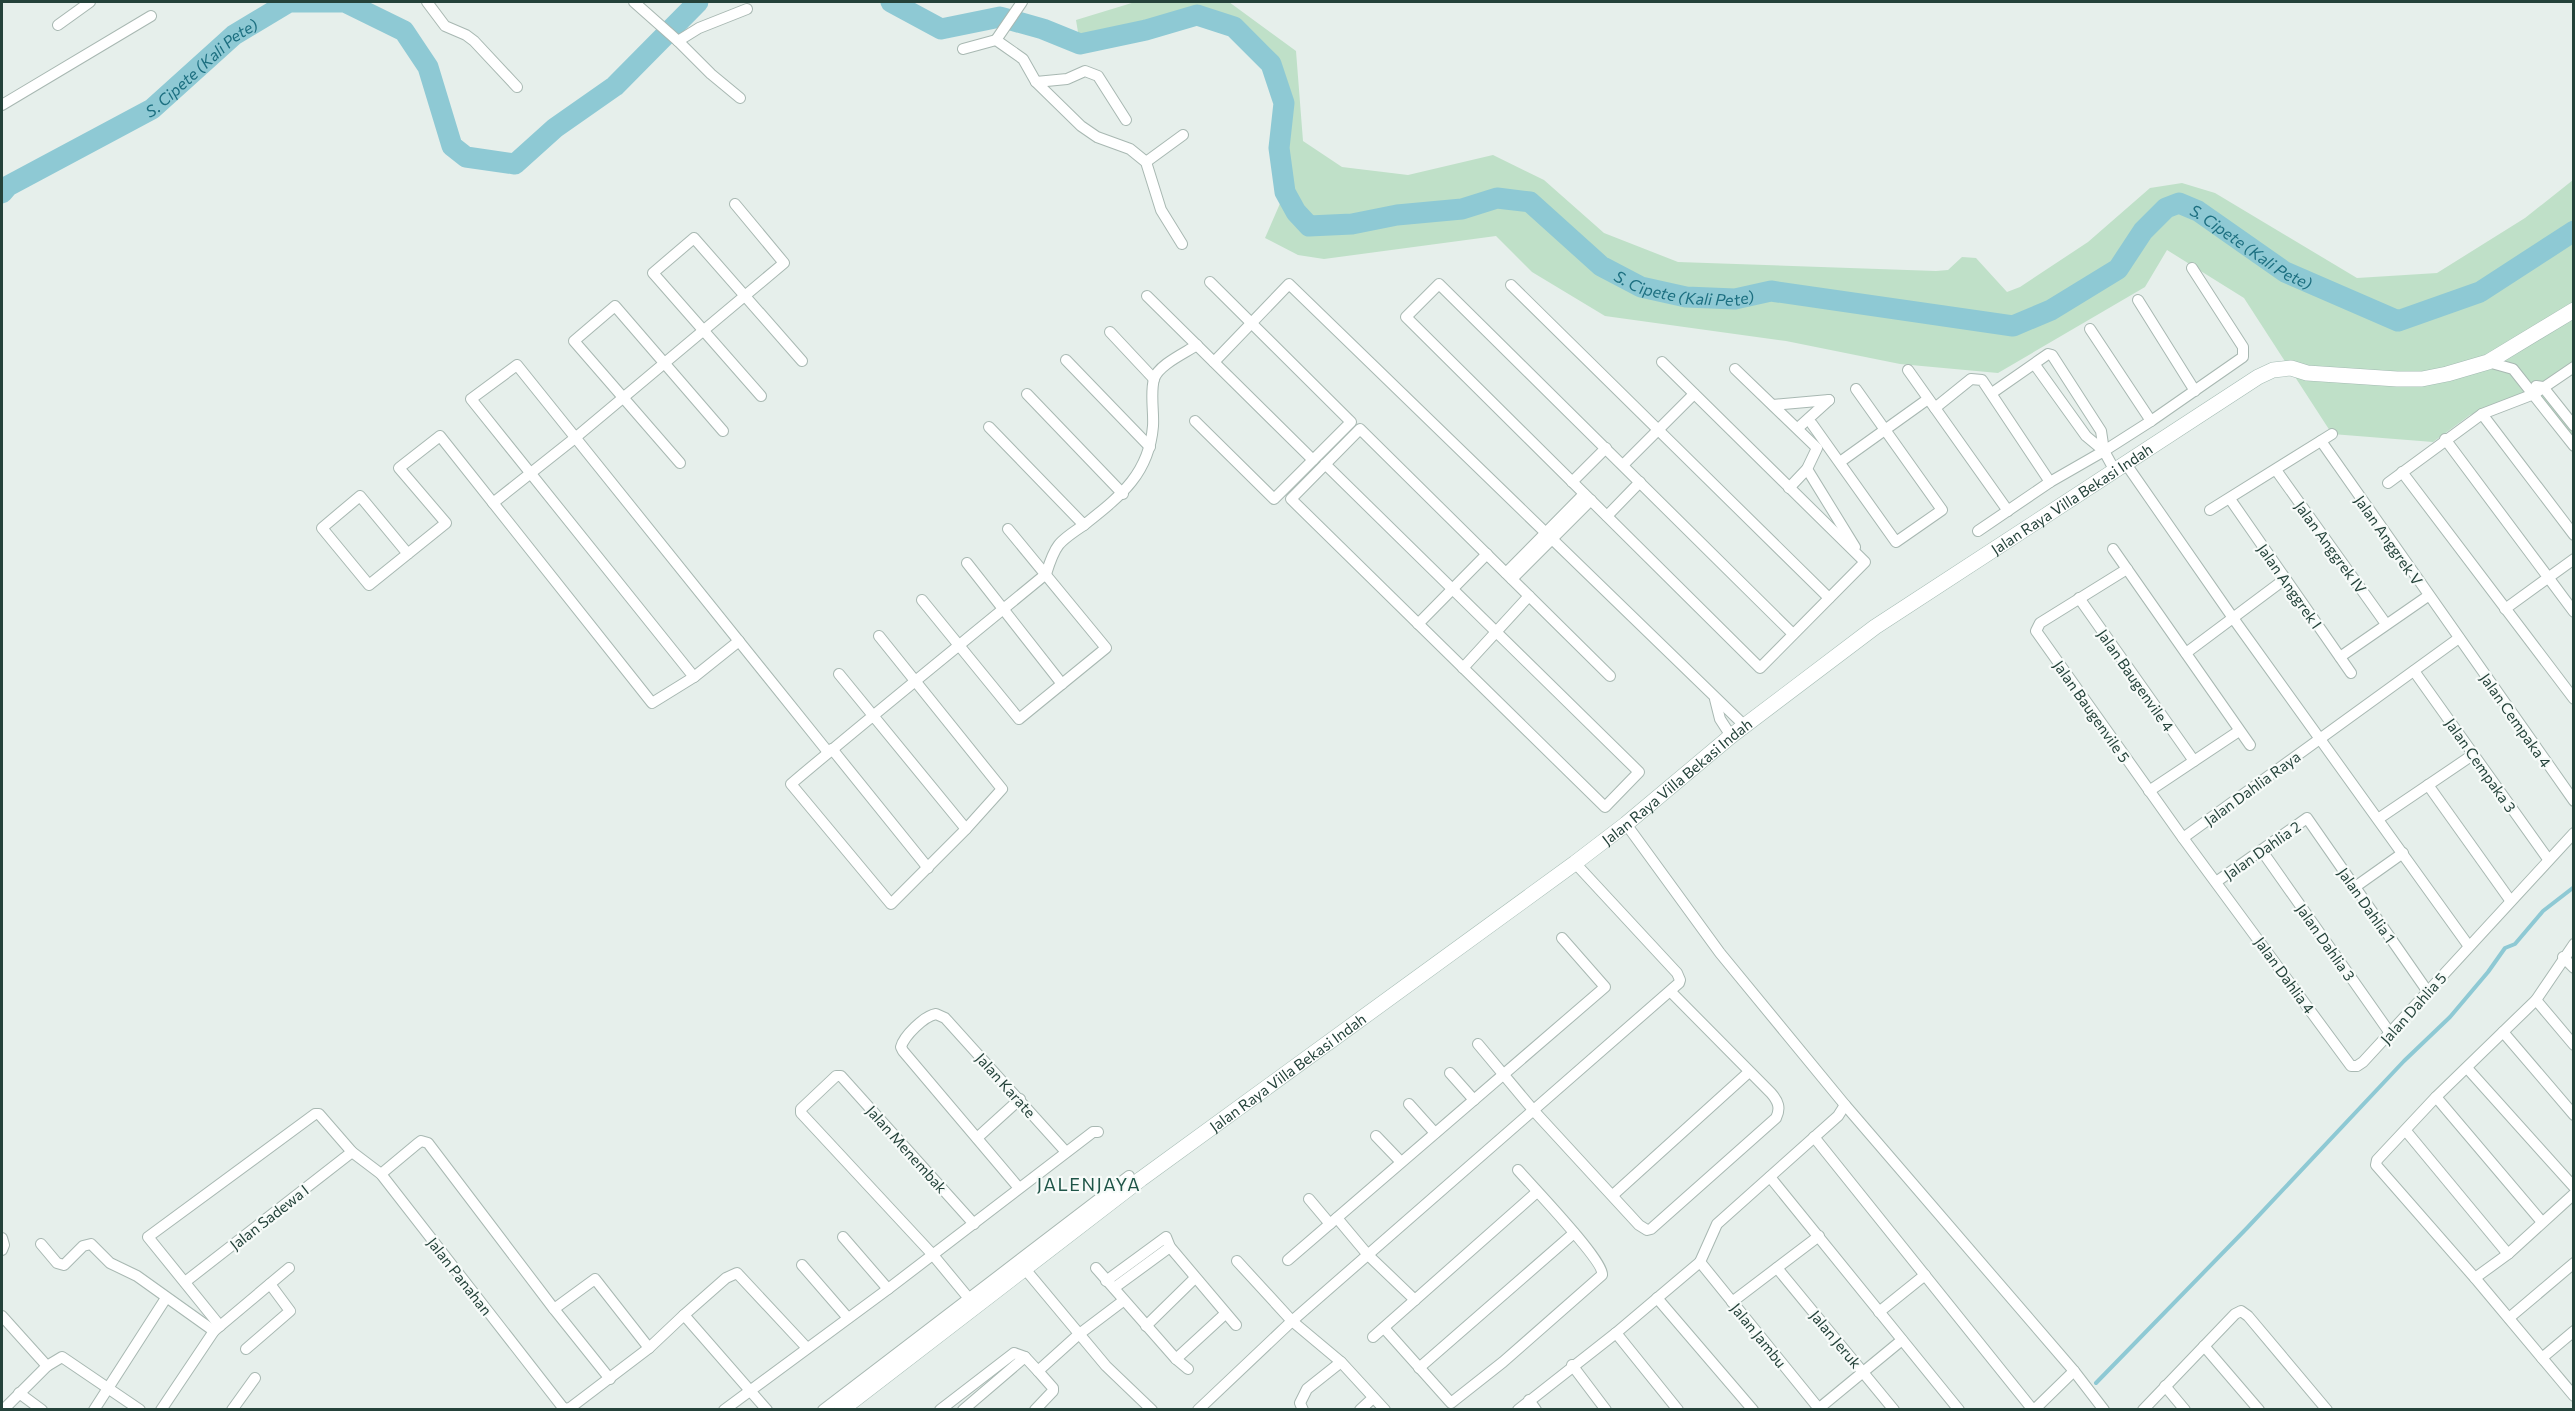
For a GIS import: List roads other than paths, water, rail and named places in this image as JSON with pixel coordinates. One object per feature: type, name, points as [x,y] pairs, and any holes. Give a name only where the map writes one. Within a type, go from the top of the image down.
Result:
[{"type":"main road","name":"Jalan Raya Villa Bekasi Indah","points":[[841,1410],[973,1303],[1025,1269],[1141,1179],[1575,863],[1626,824],[1731,736],[1875,627],[2258,377],[2273,370],[2291,368],[2307,373],[2422,379],[2488,362],[2574,310]]},
{"type":"street","points":[[58,25],[90,2]]},
{"type":"street","points":[[427,2],[445,27],[466,35],[474,41],[517,87]]},
{"type":"street","points":[[634,2],[740,98]]},
{"type":"street","points":[[963,49],[999,36],[1019,6]]},
{"type":"street","points":[[676,38],[747,9]]},
{"type":"street","points":[[2,105],[150,16]]},
{"type":"street","points":[[999,36],[1023,59],[1036,82],[1086,130],[1097,137],[1130,149],[1146,162],[1161,210],[1182,244]]},
{"type":"street","points":[[1036,82],[1066,79],[1085,71],[1091,72],[1098,76],[1126,120]]},
{"type":"street","points":[[1146,162],[1183,135]]},
{"type":"street","points":[[493,503],[575,438],[784,263],[735,204]]},
{"type":"street","points":[[761,396],[653,273],[693,238],[802,361]]},
{"type":"street","points":[[1978,531],[2050,482],[2104,451],[2240,361],[2245,353],[2243,347],[2192,268]]},
{"type":"street","points":[[1195,421],[1274,499],[1351,422],[1210,282]]},
{"type":"street","points":[[1214,362],[1289,284],[1745,726]]},
{"type":"street","points":[[1793,634],[1439,284],[1406,317],[1760,668],[1864,562]]},
{"type":"street","points":[[1511,285],[1829,598]]},
{"type":"street","points":[[1147,296],[1313,460]]},
{"type":"street","points":[[2138,300],[2195,391]]},
{"type":"street","points":[[680,463],[574,341],[615,306],[723,431]]},
{"type":"street","points":[[2090,329],[2151,421]]},
{"type":"street","points":[[1110,332],[1154,379]]},
{"type":"street","points":[[879,636],[915,680],[1002,789],[966,829],[891,904],[791,784],[915,680],[1046,574],[1053,551],[1063,539],[1123,494],[1138,473],[1150,447],[1154,379],[1163,368],[1197,345]]},
{"type":"street","points":[[1992,393],[2048,354],[2054,358],[2101,431],[2104,451]]},
{"type":"street","points":[[1066,360],[1150,447]]},
{"type":"street","points":[[1662,362],[1864,562]]},
{"type":"street","points":[[2488,362],[2513,369],[2574,426]]},
{"type":"street","points":[[694,677],[471,399],[517,365],[739,641],[928,868]]},
{"type":"street","points":[[2034,365],[2086,436],[2121,467],[2233,618],[2468,945]]},
{"type":"street","points":[[2388,483],[2482,414],[2535,389],[2574,367]]},
{"type":"street","points":[[1735,369],[1817,448],[1807,469],[1789,488]]},
{"type":"street","points":[[1908,370],[2008,511]]},
{"type":"street","points":[[1840,462],[1885,430],[1976,378],[1982,380],[1992,393],[2050,482]]},
{"type":"street","points":[[1812,424],[1896,542],[1942,510],[1856,389]]},
{"type":"street","points":[[2535,389],[2574,446]]},
{"type":"street","points":[[1027,394],[1123,494]]},
{"type":"street","points":[[1623,465],[1694,394]]},
{"type":"street","points":[[1773,405],[1829,400],[1798,428]]},
{"type":"street","points":[[2482,414],[2574,535]]},
{"type":"street","points":[[988,428],[1084,525]]},
{"type":"street","points":[[1325,464],[1639,772],[1605,807],[1291,499],[1325,464],[1359,429],[1610,676]]},
{"type":"street","points":[[2210,510],[2332,434]]},
{"type":"street","points":[[408,554],[360,496],[322,528],[369,585],[408,554],[446,523],[399,468],[440,435],[652,703],[694,677],[739,641]]},
{"type":"street","points":[[2445,439],[2574,612]]},
{"type":"street","name":"Jalan Anggrek V","points":[[2321,441],[2459,638]]},
{"type":"street","points":[[1572,482],[1606,448]]},
{"type":"street","points":[[1807,469],[1864,562]]},
{"type":"street","name":"Jalan Anggrek IV","points":[[2276,470],[2386,624]]},
{"type":"street","points":[[2402,472],[2574,699]]},
{"type":"street","points":[[1607,516],[1640,482]]},
{"type":"street","points":[[1509,576],[1588,497]]},
{"type":"street","name":"Jalan Anggrek I","points":[[2229,499],[2352,673]]},
{"type":"street","points":[[922,600],[1019,719],[1106,648],[1008,529]]},
{"type":"street","points":[[2113,549],[2250,745]]},
{"type":"street","points":[[1418,624],[1486,554]]},
{"type":"street","points":[[2505,609],[2574,559]]},
{"type":"street","points":[[967,563],[1062,684]]},
{"type":"street","points":[[2079,598],[2127,569]]},
{"type":"street","points":[[2186,653],[2285,579]]},
{"type":"street","points":[[1462,668],[1529,596]]},
{"type":"street","points":[[2340,657],[2428,596]]},
{"type":"street","name":"Jalan Baugenvile 5","points":[[2079,598],[2040,623],[2036,631],[2183,838]]},
{"type":"street","name":"Jalan Baugenvile 4","points":[[2079,598],[2194,761]]},
{"type":"street","name":"Jalan Dahlia Raya","points":[[2183,838],[2459,638]]},
{"type":"street","name":"Jalan Cempaka 4","points":[[2459,638],[2574,801]]},
{"type":"street","name":"Jalan Cempaka 3","points":[[2414,670],[2548,859]]},
{"type":"street","points":[[839,674],[966,829]]},
{"type":"street","points":[[1715,699],[1720,719],[1731,736]]},
{"type":"street","points":[[2149,791],[2240,731]]},
{"type":"street","points":[[2378,819],[2474,754]]},
{"type":"street","points":[[2428,785],[2510,900]]},
{"type":"street","name":"Jalan Dahlia 2","points":[[2216,882],[2307,818]]},
{"type":"street","name":"Jalan Dahlia 1","points":[[2307,818],[2428,992]]},
{"type":"street","points":[[1626,824],[1720,953],[1845,1105],[2074,1371],[2104,1410]]},
{"type":"street","name":"Jalan Dahlia 5","points":[[2354,1067],[2363,1062],[2468,945],[2574,833]]},
{"type":"street","name":"Jalan Dahlia 4","points":[[2183,838],[2354,1067]]},
{"type":"street","name":"Jalan Dahlia 3","points":[[2262,851],[2390,1033]]},
{"type":"street","points":[[2355,887],[2403,853]]},
{"type":"street","points":[[1198,1410],[1292,1321],[1679,983],[1679,976],[1575,863]]},
{"type":"street","points":[[1288,1260],[1605,987],[1562,938]]},
{"type":"street","points":[[2574,944],[2536,1000],[2436,1097],[2377,1160],[2377,1168],[2475,1278],[2574,1396]]},
{"type":"street","points":[[2564,957],[2574,968]]},
{"type":"street","points":[[1478,1044],[1534,1111],[1639,1225],[1647,1230],[1654,1228],[1779,1113],[1776,1098],[1671,992]]},
{"type":"street","points":[[2536,1000],[2574,1045]]},
{"type":"street","name":"Jalan Karate","points":[[977,1138],[901,1047],[903,1040],[929,1016],[936,1014],[945,1018],[1066,1152]]},
{"type":"street","points":[[2503,1032],[2574,1115]]},
{"type":"street","points":[[2468,1068],[2574,1187]]},
{"type":"street","points":[[1613,1196],[1749,1072]]},
{"type":"street","points":[[1450,1073],[1473,1100]]},
{"type":"street","name":"Jalan Menembak","points":[[933,1255],[801,1112],[840,1075],[974,1224]]},
{"type":"street","points":[[2436,1097],[2542,1222]]},
{"type":"street","points":[[1019,1188],[977,1138],[1020,1099]]},
{"type":"street","points":[[1409,1104],[1435,1133]]},
{"type":"street","points":[[1518,1410],[1700,1262],[1717,1224],[1838,1116],[1845,1105]]},
{"type":"street","name":"Jalan Panahan","points":[[185,1282],[148,1237],[315,1114],[321,1114],[352,1152],[381,1174],[562,1407],[570,1408],[610,1379]]},
{"type":"street","points":[[2406,1131],[2508,1254]]},
{"type":"street","points":[[724,1410],[888,1289],[1066,1152],[1093,1132],[1098,1132]]},
{"type":"street","points":[[1376,1136],[1401,1162]]},
{"type":"street","points":[[1814,1137],[2033,1410],[2074,1371]]},
{"type":"street","points":[[381,1174],[421,1141],[428,1143],[610,1379],[649,1348],[726,1278],[737,1273],[807,1348]]},
{"type":"street","name":"Jalan Sadewa I","points":[[185,1282],[352,1152]]},
{"type":"street","points":[[1384,1328],[1453,1406],[1602,1275],[1601,1267],[1574,1233],[1518,1170]]},
{"type":"street","points":[[823,1410],[973,1303],[1129,1176]]},
{"type":"street","points":[[1770,1177],[1959,1410]]},
{"type":"street","points":[[1373,1337],[1537,1192]]},
{"type":"street","points":[[2475,1278],[2508,1254],[2574,1194]]},
{"type":"street","points":[[1309,1199],[1415,1300]]},
{"type":"street","points":[[1419,1368],[1574,1233]]},
{"type":"street","points":[[1732,1302],[1820,1236]]},
{"type":"street","points":[[843,1237],[888,1289]]},
{"type":"street","points":[[2,1238],[4,1245],[2,1250]]},
{"type":"street","points":[[41,1244],[57,1263],[64,1264],[83,1246],[91,1244],[110,1263],[137,1276],[166,1298],[217,1328]]},
{"type":"street","points":[[1110,1285],[1170,1247],[1236,1325]]},
{"type":"street","points":[[933,1255],[973,1303]]},
{"type":"street","points":[[1237,1261],[1292,1321],[1341,1362],[1385,1410]]},
{"type":"street","name":"Jalan Jambu","points":[[1700,1262],[1819,1409]]},
{"type":"street","points":[[2509,1318],[2574,1263]]},
{"type":"street","points":[[802,1265],[848,1318]]},
{"type":"street","points":[[161,1410],[217,1328],[289,1268]]},
{"type":"street","points":[[1096,1268],[1176,1359],[1188,1369]]},
{"type":"street","name":"Jalan Jeruk","points":[[1777,1268],[1894,1410]]},
{"type":"street","points":[[1025,1269],[1078,1335],[1106,1366],[1152,1410]]},
{"type":"street","points":[[1879,1312],[1925,1275]]},
{"type":"street","points":[[1146,1326],[1195,1278]]},
{"type":"street","points":[[554,1309],[595,1279],[649,1348]]},
{"type":"street","points":[[185,1282],[217,1328]]},
{"type":"street","points":[[246,1349],[290,1311],[270,1284]]},
{"type":"street","points":[[94,1410],[166,1298]]},
{"type":"street","points":[[1657,1298],[1754,1410]]},
{"type":"street","points":[[1038,1371],[1078,1335],[1124,1301]]},
{"type":"street","points":[[2144,1410],[2235,1314],[2244,1312],[2327,1410]]},
{"type":"street","points":[[1176,1359],[1225,1314]]},
{"type":"street","points":[[684,1315],[767,1410]]},
{"type":"street","points":[[2,1316],[46,1366]]},
{"type":"street","points":[[2542,1358],[2574,1331]]},
{"type":"street","points":[[1616,1332],[1678,1410]]},
{"type":"street","points":[[1819,1409],[1902,1340]]},
{"type":"street","points":[[2204,1346],[2259,1410]]},
{"type":"street","points":[[940,1410],[1010,1355],[1018,1353],[1053,1388],[1053,1391],[1035,1410]]},
{"type":"street","points":[[963,1410],[1024,1357]]},
{"type":"street","points":[[3,1410],[46,1366],[59,1358],[65,1358],[140,1410]]},
{"type":"street","points":[[1303,1410],[1300,1403],[1307,1389],[1341,1362]]},
{"type":"street","points":[[1572,1365],[1606,1410]]},
{"type":"street","points":[[232,1410],[255,1378]]},
{"type":"street","points":[[2165,1386],[2185,1410]]},
{"type":"street","points":[[19,1393],[42,1410]]},
{"type":"street","points":[[1359,1410],[1373,1398]]},
{"type":"street","points":[[1528,1400],[1536,1410]]},
{"type":"waterway","name":"S. Cipete (Kali Pete)","points":[[2,193],[8,186],[152,109],[234,35],[289,2],[345,2],[404,31],[428,67],[452,146],[466,157],[515,164],[555,128],[615,86],[698,2]]},
{"type":"waterway","name":"S. Cipete (Kali Pete)","points":[[891,2],[941,29],[1000,17],[1043,29],[1080,44],[1146,30],[1197,15],[1234,27],[1271,64],[1284,103],[1279,148],[1285,192],[1296,212],[1309,226],[1352,224],[1397,215],[1462,209],[1497,198],[1530,202],[1601,266],[1641,287],[1686,297],[1735,299],[1771,291],[2013,326],[2051,310],[2118,269],[2143,231],[2166,208],[2179,203],[2198,211],[2285,272],[2398,321],[2480,292],[2574,231]]},
{"type":"waterway","points":[[2096,1383],[2247,1228],[2404,1061],[2450,1017],[2505,948],[2515,944],[2543,911],[2574,887]]},
{"type":"district","name":"JALENJAYA","points":[[1089,1184]]}]
